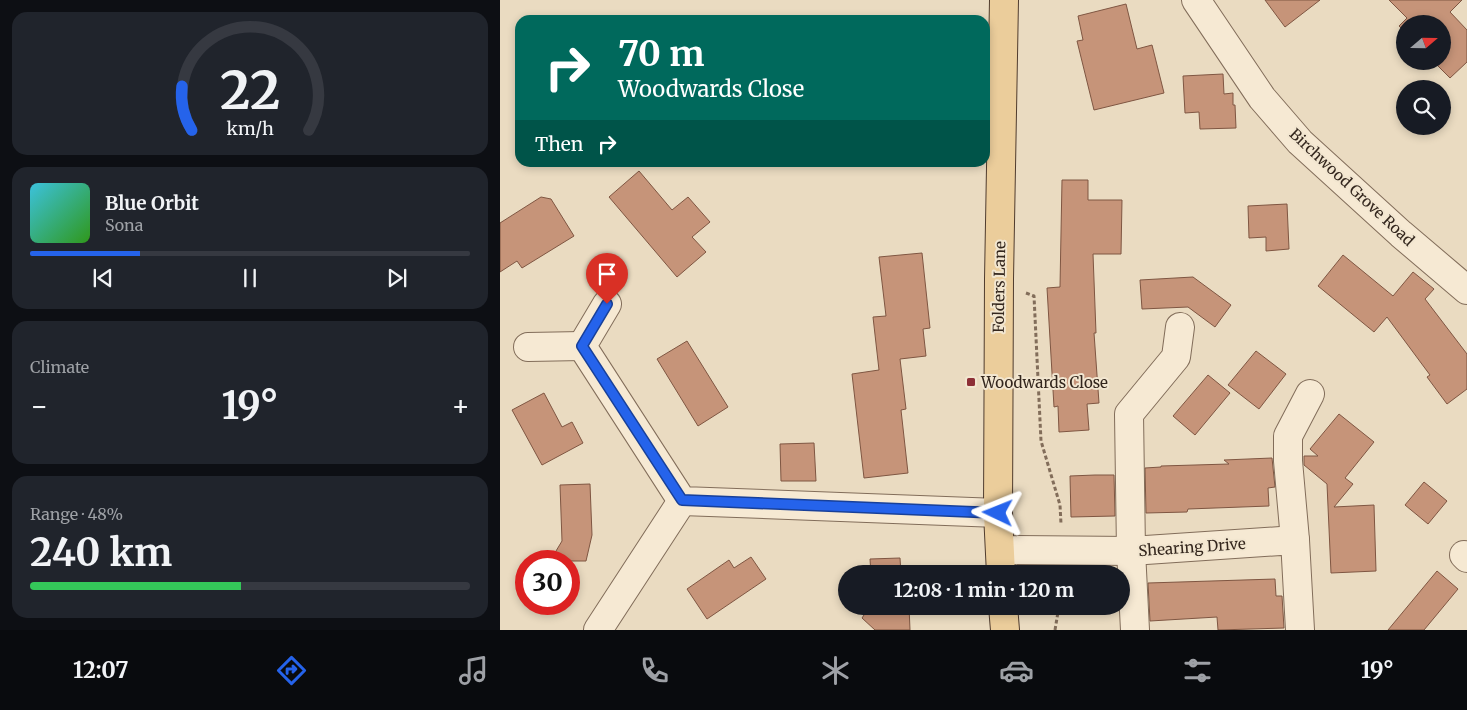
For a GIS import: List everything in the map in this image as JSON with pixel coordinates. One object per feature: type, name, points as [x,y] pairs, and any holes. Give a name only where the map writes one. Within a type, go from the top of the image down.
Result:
[{"type":"main road","name":"Folders Lane","points":[[1001,562],[998,513],[999,279],[1004,0]]},
{"type":"main road","points":[[1004,615],[1005,630]]},
{"type":"street","name":"Birchwood Grove Road","points":[[1196,0],[1262,98],[1300,142],[1401,234],[1467,290]]},
{"type":"street","points":[[582,346],[607,304]]},
{"type":"street","points":[[1135,630],[1131,551],[1129,414],[1176,357],[1180,327]]},
{"type":"street","points":[[582,346],[682,500]]},
{"type":"street","points":[[528,347],[582,346]]},
{"type":"street","points":[[1300,630],[1288,461],[1288,436],[1310,394]]},
{"type":"street","points":[[682,500],[998,513]]},
{"type":"street","points":[[598,630],[682,500]]},
{"type":"street","name":"Shearing Drive","points":[[1001,562],[1062,551],[1131,551],[1295,540]]},
{"type":"path","points":[[999,279],[1034,296],[1041,441],[1060,505],[1062,551]]},
{"type":"path","points":[[1055,630],[1058,615]]},
{"type":"building","points":[[1265,0],[1320,0],[1285,27]]},
{"type":"building","points":[[1389,0],[1462,0],[1450,12],[1467,30],[1467,62],[1450,78],[1442,70],[1451,70],[1451,15],[1404,15]]},
{"type":"building","points":[[1126,4],[1137,49],[1152,45],[1164,93],[1094,110],[1077,41],[1083,40],[1078,16]]},
{"type":"building","points":[[1223,74],[1224,94],[1233,93],[1236,128],[1200,129],[1199,112],[1185,113],[1183,76]]},
{"type":"building","points":[[639,171],[672,210],[688,197],[710,222],[692,237],[706,252],[677,277],[609,197]]},
{"type":"building","points":[[1062,180],[1088,180],[1088,200],[1122,200],[1121,254],[1093,254],[1096,333],[1094,333],[1099,403],[1087,404],[1089,430],[1059,432],[1058,406],[1054,407],[1047,288],[1060,287]]},
{"type":"building","points":[[541,197],[551,199],[574,236],[522,268],[517,261],[500,272],[500,223]]},
{"type":"building","points":[[1287,204],[1289,249],[1266,251],[1266,237],[1249,238],[1248,206]]},
{"type":"building","points":[[922,253],[930,328],[923,329],[926,356],[900,359],[906,409],[901,410],[908,473],[864,478],[852,374],[879,370],[873,317],[886,316],[879,257]]},
{"type":"building","points":[[1343,255],[1393,296],[1413,272],[1434,289],[1425,299],[1467,354],[1467,389],[1447,404],[1427,377],[1430,375],[1387,317],[1374,332],[1318,286]]},
{"type":"building","points":[[1193,277],[1231,305],[1215,327],[1188,307],[1142,309],[1140,280]]},
{"type":"building","points":[[687,341],[728,407],[698,426],[657,359]]},
{"type":"building","points":[[1256,351],[1286,374],[1259,409],[1228,385]]},
{"type":"building","points":[[1208,375],[1230,393],[1195,435],[1173,416]]},
{"type":"building","points":[[544,393],[562,427],[572,422],[583,443],[542,465],[512,410]]},
{"type":"building","points":[[1339,414],[1374,442],[1345,478],[1353,484],[1334,507],[1374,505],[1376,571],[1331,573],[1327,484],[1304,465],[1304,456],[1318,456],[1310,449]]},
{"type":"building","points":[[814,443],[816,481],[781,481],[780,444]]},
{"type":"building","points":[[1272,458],[1275,487],[1268,488],[1269,506],[1188,509],[1187,512],[1146,513],[1145,468],[1229,464],[1224,460]]},
{"type":"building","points":[[1114,475],[1115,516],[1071,517],[1070,476]]},
{"type":"building","points":[[1424,482],[1447,501],[1428,524],[1405,505]]},
{"type":"building","points":[[590,484],[592,535],[586,561],[580,561],[580,550],[557,550],[562,541],[560,485]]},
{"type":"building","points":[[751,557],[766,579],[707,619],[687,589],[729,560],[734,568]]},
{"type":"building","points":[[900,558],[900,565],[870,565],[870,559]]},
{"type":"building","points":[[1437,571],[1458,589],[1424,630],[1388,630]]},
{"type":"building","points":[[1275,579],[1276,596],[1282,596],[1284,628],[1218,630],[1217,617],[1150,621],[1148,583]]},
{"type":"building","points":[[864,615],[909,615],[910,630],[875,630],[862,618]]},
{"type":"place","name":"Woodwards Close","points":[[971,382]]},
{"type":"route","points":[[607,304],[582,346],[682,500],[998,513]]}]
